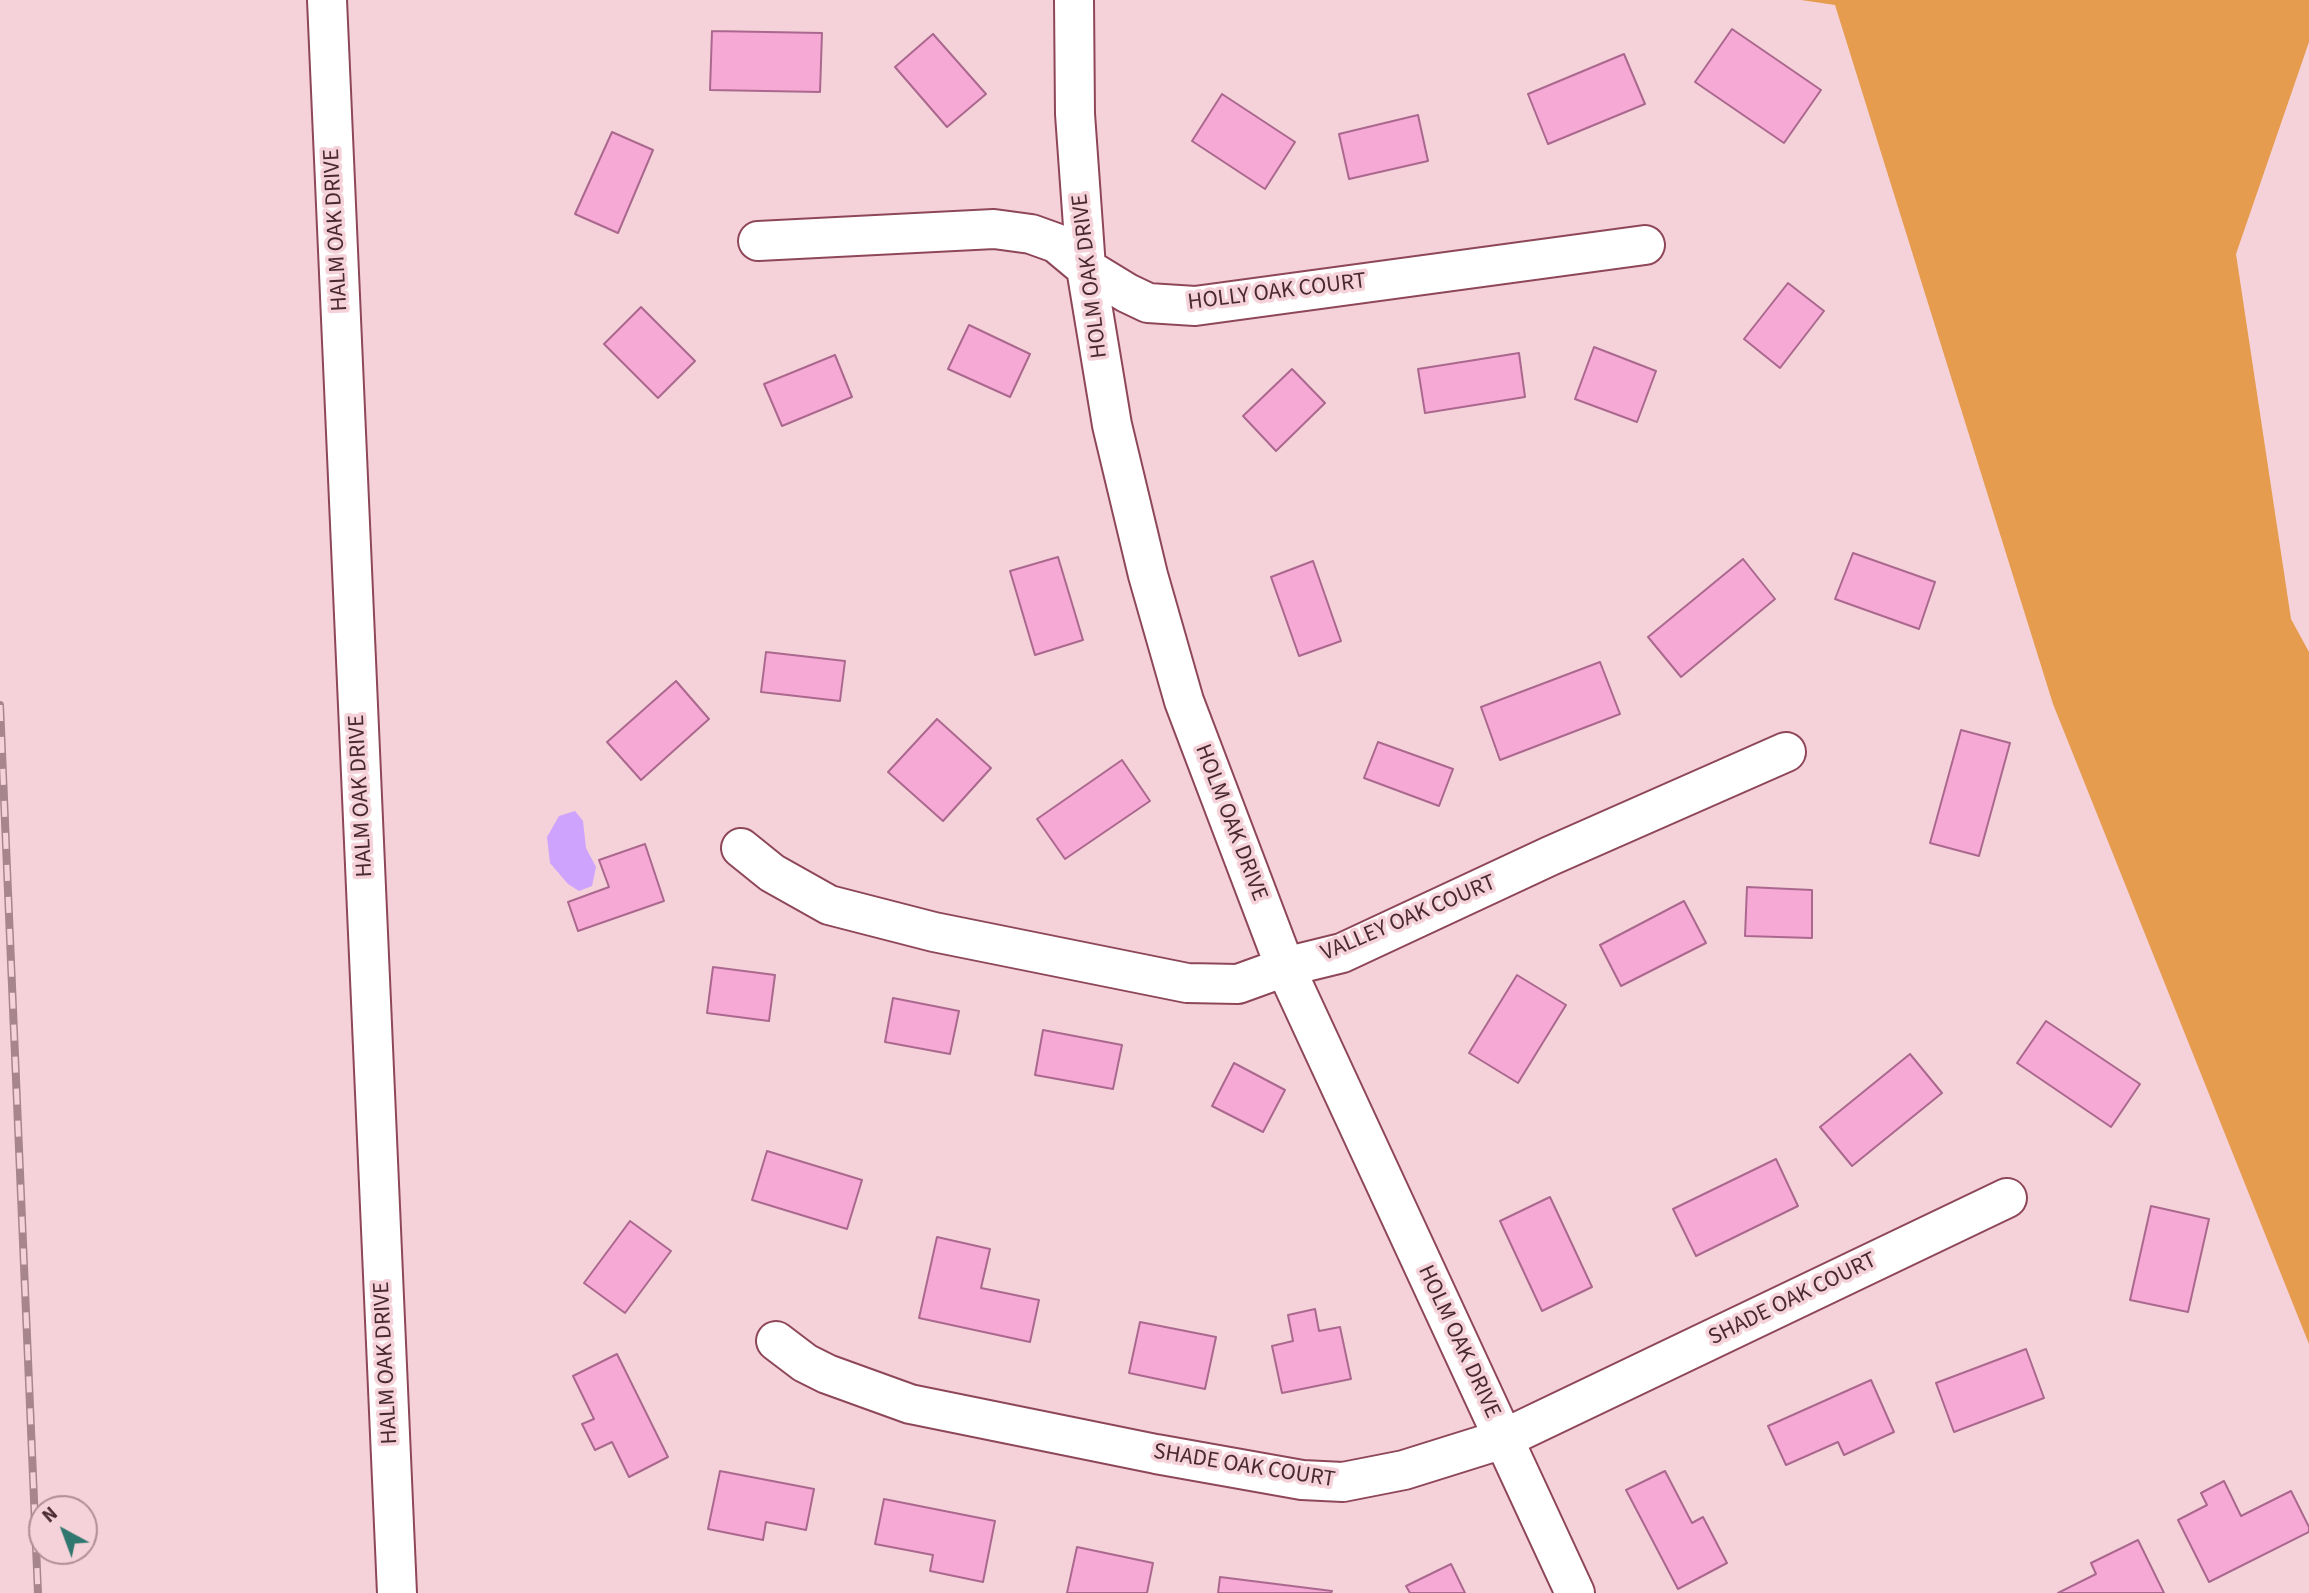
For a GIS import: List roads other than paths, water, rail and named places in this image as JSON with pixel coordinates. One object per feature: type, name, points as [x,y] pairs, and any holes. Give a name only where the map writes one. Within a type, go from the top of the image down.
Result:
[{"type":"street","name":"HALM OAK DRIVE","points":[[327,0],[397,1593]]},
{"type":"street","name":"HOLM OAK DRIVE","points":[[1074,0],[1075,114],[1086,268],[1112,425],[1148,575],[1184,701],[1285,967],[1575,1593]]},
{"type":"street","name":"HOLLY OAK COURT","points":[[758,241],[994,229],[1031,234],[1056,243],[1086,268],[1149,303],[1195,306],[1645,245]]},
{"type":"street","name":"VALLEY OAK COURT","points":[[741,848],[772,873],[829,905],[934,932],[1187,983],[1238,984],[1285,967],[1342,953],[1550,856],[1786,752]]},
{"type":"street","name":"SHADE OAK COURT","points":[[776,1340],[806,1363],[827,1374],[910,1404],[1156,1454],[1302,1480],[1343,1482],[1404,1470],[1503,1439],[2007,1198]]},
{"type":"railway","points":[[0,705],[38,1593]]}]
